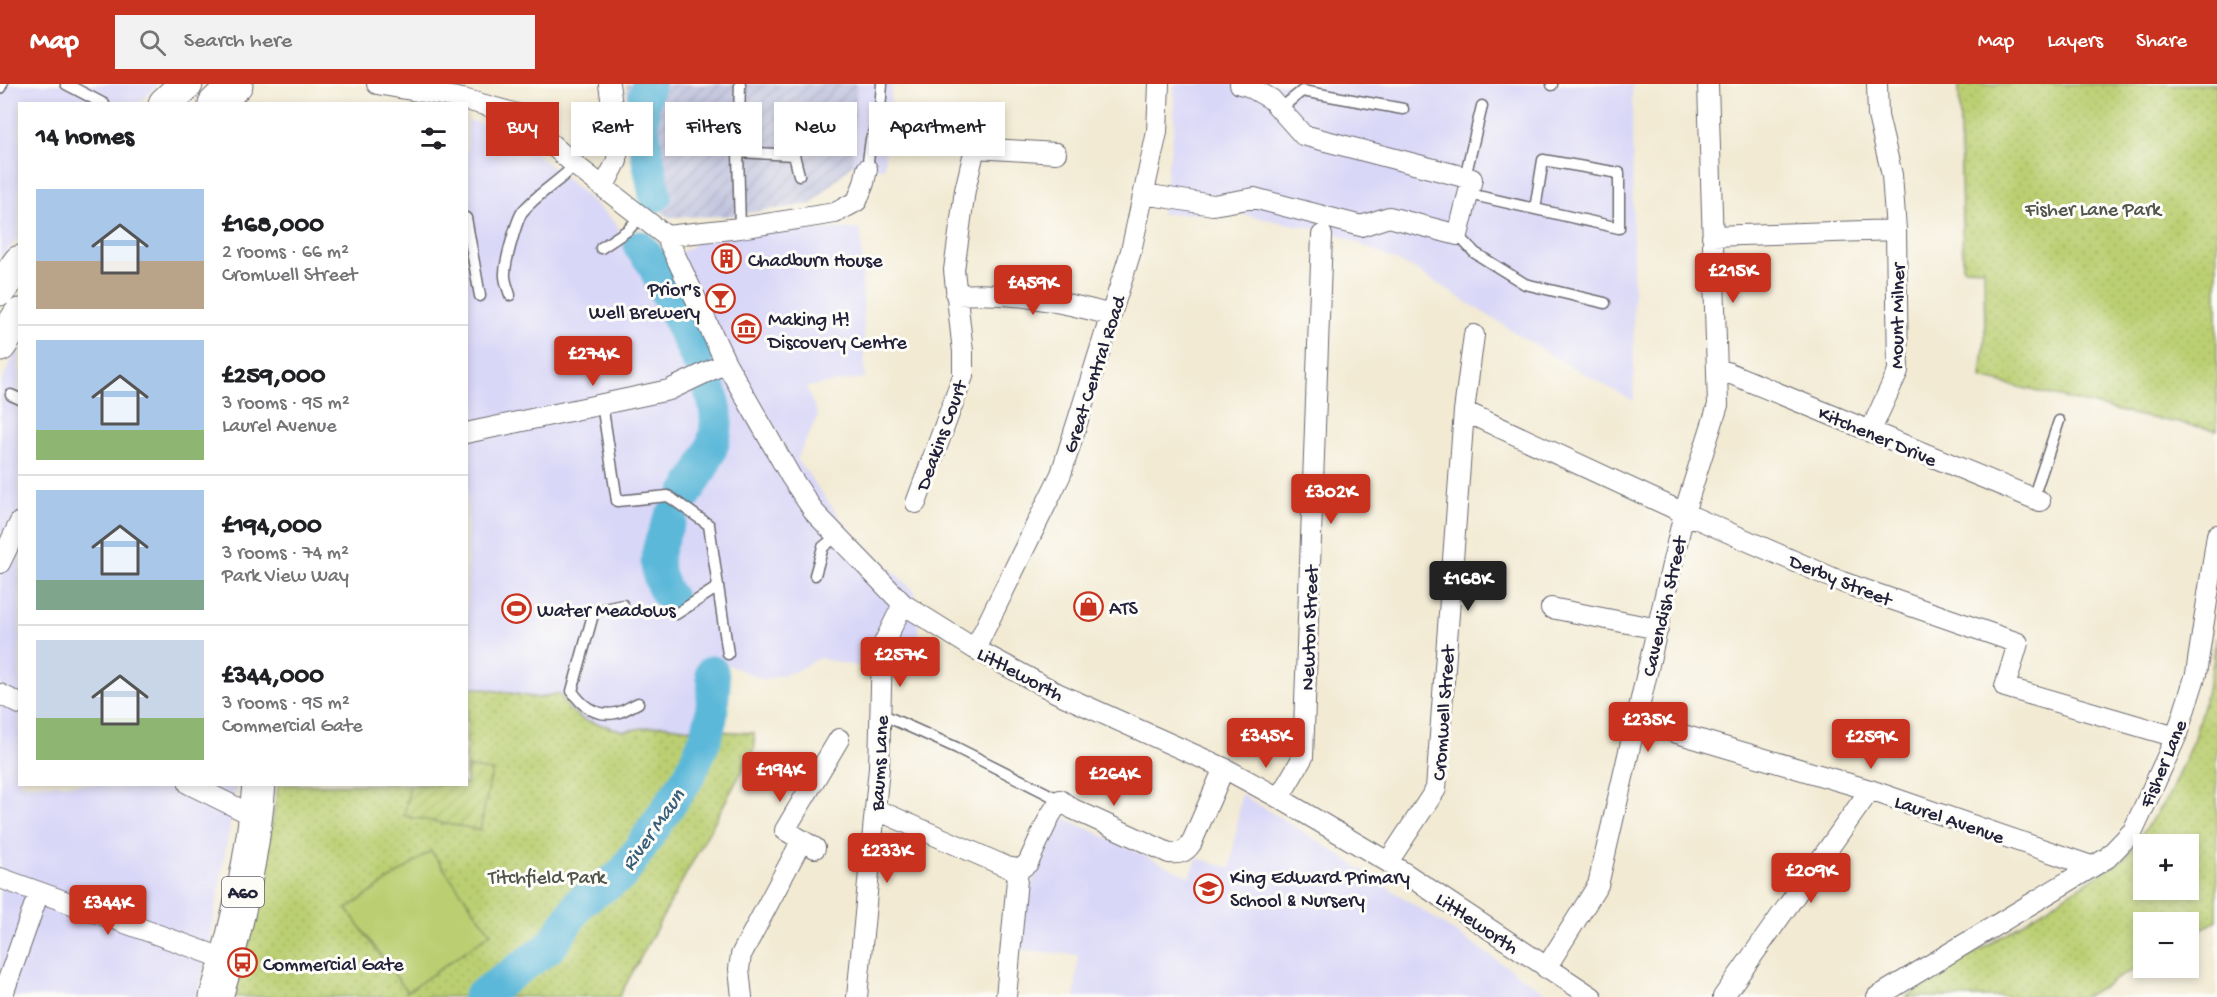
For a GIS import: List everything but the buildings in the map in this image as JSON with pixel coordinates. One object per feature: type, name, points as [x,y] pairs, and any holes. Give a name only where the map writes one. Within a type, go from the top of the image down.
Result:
[{"type":"highway","points":[[217,102],[236,84]]},
{"type":"highway","points":[[0,289],[18,265]]},
{"type":"highway","points":[[0,345],[18,318]]},
{"type":"highway","name":"A60","points":[[216,997],[228,960],[256,817],[259,786]]},
{"type":"street","name":"Littleworth","points":[[377,84],[462,101]]},
{"type":"street","points":[[604,186],[616,161],[618,140],[609,84]]},
{"type":"street","name":"Great Central Road","points":[[975,648],[1061,474],[1131,251],[1157,132],[1159,84]]},
{"type":"street","points":[[1144,194],[1214,205],[1254,198],[1361,226],[1389,217],[1458,235],[1467,186],[1303,135],[1262,93],[1240,84]]},
{"type":"street","name":"Cavendish Street","points":[[1546,968],[1598,885],[1684,513],[1718,405],[1708,84]]},
{"type":"street","name":"Mount Milner","points":[[1870,432],[1898,371],[1896,230],[1892,175],[1878,116],[1877,84]]},
{"type":"street","name":"Littleworth","points":[[468,102],[517,114],[575,165],[666,236],[726,363],[791,477],[815,513],[903,604],[975,648],[1057,693],[1224,768],[1279,798],[1388,862],[1592,997]]},
{"type":"street","name":"Deakins Court","points":[[916,503],[963,376],[963,352],[954,270],[959,228],[975,148],[1056,153]]},
{"type":"street","points":[[666,236],[740,228],[835,213],[857,201],[867,169]]},
{"type":"street","points":[[1712,236],[1896,230]]},
{"type":"street","name":"Newton Street","points":[[1279,798],[1304,757],[1322,235]]},
{"type":"street","points":[[956,296],[993,294],[1020,296],[1075,305],[1111,315]]},
{"type":"street","name":"Cromwell Street","points":[[1388,862],[1436,789],[1464,411],[1474,335]]},
{"type":"street","points":[[468,432],[669,390],[726,363]]},
{"type":"street","name":"Kitchener Drive","points":[[1717,368],[2037,500]]},
{"type":"street","name":"Derby Street","points":[[1464,411],[1684,513],[1842,582],[2018,643],[2005,687],[2176,737]]},
{"type":"street","points":[[8,561],[18,528]]},
{"type":"street","name":"Fisher Lane","points":[[1877,997],[2107,858],[2133,831],[2176,737],[2196,674],[2217,535]]},
{"type":"street","name":"Baums Lane","points":[[857,997],[879,768],[882,647],[903,604]]},
{"type":"street","points":[[1551,608],[1658,629]]},
{"type":"street","points":[[0,694],[18,703]]},
{"type":"street","name":"Laurel Avenue","points":[[1636,721],[1870,790],[2091,866]]},
{"type":"street","points":[[742,997],[739,969],[741,955],[808,844],[785,830],[839,739]]},
{"type":"street","points":[[875,809],[1007,867],[1018,869],[1028,863],[1050,816],[1060,801],[1169,853],[1177,854],[1186,851],[1191,844],[1224,768]]},
{"type":"street","points":[[193,786],[256,817]]},
{"type":"street","points":[[1723,997],[1870,790]]},
{"type":"street","points":[[1006,997],[1018,869]]},
{"type":"street","points":[[0,878],[228,960]]},
{"type":"street","points":[[2,997],[39,891]]},
{"type":"lane","points":[[0,88],[2,84]]},
{"type":"lane","points":[[66,84],[100,102]]},
{"type":"lane","points":[[739,102],[740,84]]},
{"type":"lane","points":[[867,169],[871,139],[879,122],[882,84]]},
{"type":"lane","points":[[1280,109],[1302,91],[1403,109]]},
{"type":"lane","points":[[1482,106],[1467,186],[1535,209],[1619,228],[1619,173],[1543,160],[1535,209]]},
{"type":"lane","points":[[762,154],[794,155],[799,175]]},
{"type":"lane","points":[[738,156],[740,228]]},
{"type":"lane","points":[[510,295],[504,274],[521,214],[575,165]]},
{"type":"lane","points":[[601,248],[628,230],[641,216]]},
{"type":"lane","points":[[468,229],[480,296]]},
{"type":"lane","points":[[1458,235],[1475,253],[1526,284],[1605,303]]},
{"type":"lane","points":[[0,327],[18,309]]},
{"type":"lane","points":[[602,404],[617,501],[668,496],[708,525],[728,654]]},
{"type":"lane","points":[[2037,500],[2059,421]]},
{"type":"lane","points":[[815,575],[823,547],[837,536]]},
{"type":"lane","points":[[676,615],[718,587]]},
{"type":"lane","points":[[623,605],[594,610],[572,691],[581,705],[599,713],[616,713],[638,703]]},
{"type":"lane","points":[[881,714],[957,748],[1060,801]]},
{"type":"shaded area","points":[[0,84],[159,84],[140,102],[18,102],[18,238],[0,258]]},
{"type":"shaded area","points":[[626,84],[857,84],[856,102],[774,102],[774,156],[853,156],[852,165],[811,204],[726,216],[668,217],[649,200],[634,168],[633,156],[653,156],[653,102],[628,102]]},
{"type":"shaded area","points":[[857,84],[892,84],[890,102],[869,102],[869,156],[885,156],[884,168],[852,165],[853,156],[857,156]]},
{"type":"shaded area","points":[[1174,84],[1632,84],[1634,401],[1554,357],[1416,270],[1336,233],[1235,213],[1161,214],[1174,127]]},
{"type":"shaded area","points":[[468,120],[486,125],[486,156],[539,156],[578,189],[616,223],[642,271],[691,247],[701,238],[819,227],[819,230],[840,228],[861,230],[865,378],[806,387],[818,415],[797,459],[849,530],[915,592],[919,637],[860,667],[819,658],[796,671],[764,680],[719,661],[700,671],[703,703],[697,730],[662,725],[624,731],[584,720],[569,709],[559,693],[539,698],[472,687],[468,691]]},
{"type":"shaded area","points":[[18,345],[18,786],[237,786],[206,963],[195,997],[0,997],[0,385]]},
{"type":"shaded area","name":"King Edward Primary School & Nursery","points":[[1241,794],[1323,844],[1552,997],[1075,997],[1078,955],[1022,950],[1025,899],[1063,817],[1190,877],[1197,858],[1231,868]]},
{"type":"green space","name":"Fisher Lane Park","points":[[1959,84],[2217,84],[2217,430],[2135,415],[1981,378],[1985,339],[1984,269],[1963,268]]},
{"type":"green space","points":[[2217,636],[2217,920],[2199,932],[2199,912],[2133,912],[2133,970],[2084,997],[1906,997],[2125,858],[2133,847],[2133,900],[2199,900],[2199,834],[2142,834],[2169,795],[2194,738],[2211,675]]},
{"type":"green space","name":"Titchfield Park","points":[[472,687],[539,698],[559,693],[569,709],[584,720],[624,731],[662,725],[697,730],[754,733],[755,747],[619,997],[234,997],[254,918],[278,786],[468,786],[468,691]]},
{"type":"green space","points":[[468,767],[492,771],[480,830],[404,816],[410,786],[468,786]]},
{"type":"green space","points":[[431,851],[491,933],[407,992],[347,909]]},
{"type":"waterway","name":"River Maun","points":[[649,84],[643,109],[643,124],[655,196]]},
{"type":"waterway","name":"River Maun","points":[[640,247],[652,262],[697,359]]},
{"type":"waterway","name":"River Maun","points":[[685,496],[701,470],[716,432],[714,404],[709,388]]},
{"type":"waterway","name":"River Maun","points":[[670,598],[659,577],[657,558],[671,517]]},
{"type":"waterway","name":"River Maun","points":[[479,997],[551,946],[581,901],[622,875],[689,776],[706,737],[711,718],[714,683],[712,672]]},
{"type":"place","name":"Chadburn House","points":[[727,259]]},
{"type":"place","name":"Prior's Well Brewery","points":[[721,299]]},
{"type":"place","name":"Making It! Discovery Centre","points":[[747,329]]},
{"type":"place","name":"ATS","points":[[1088,607]]},
{"type":"place","name":"Water Meadows","points":[[516,609]]},
{"type":"place","name":"King Edward Primary School & Nursery","points":[[1209,888]]},
{"type":"place","name":"Commercial Gate","points":[[242,963]]}]
